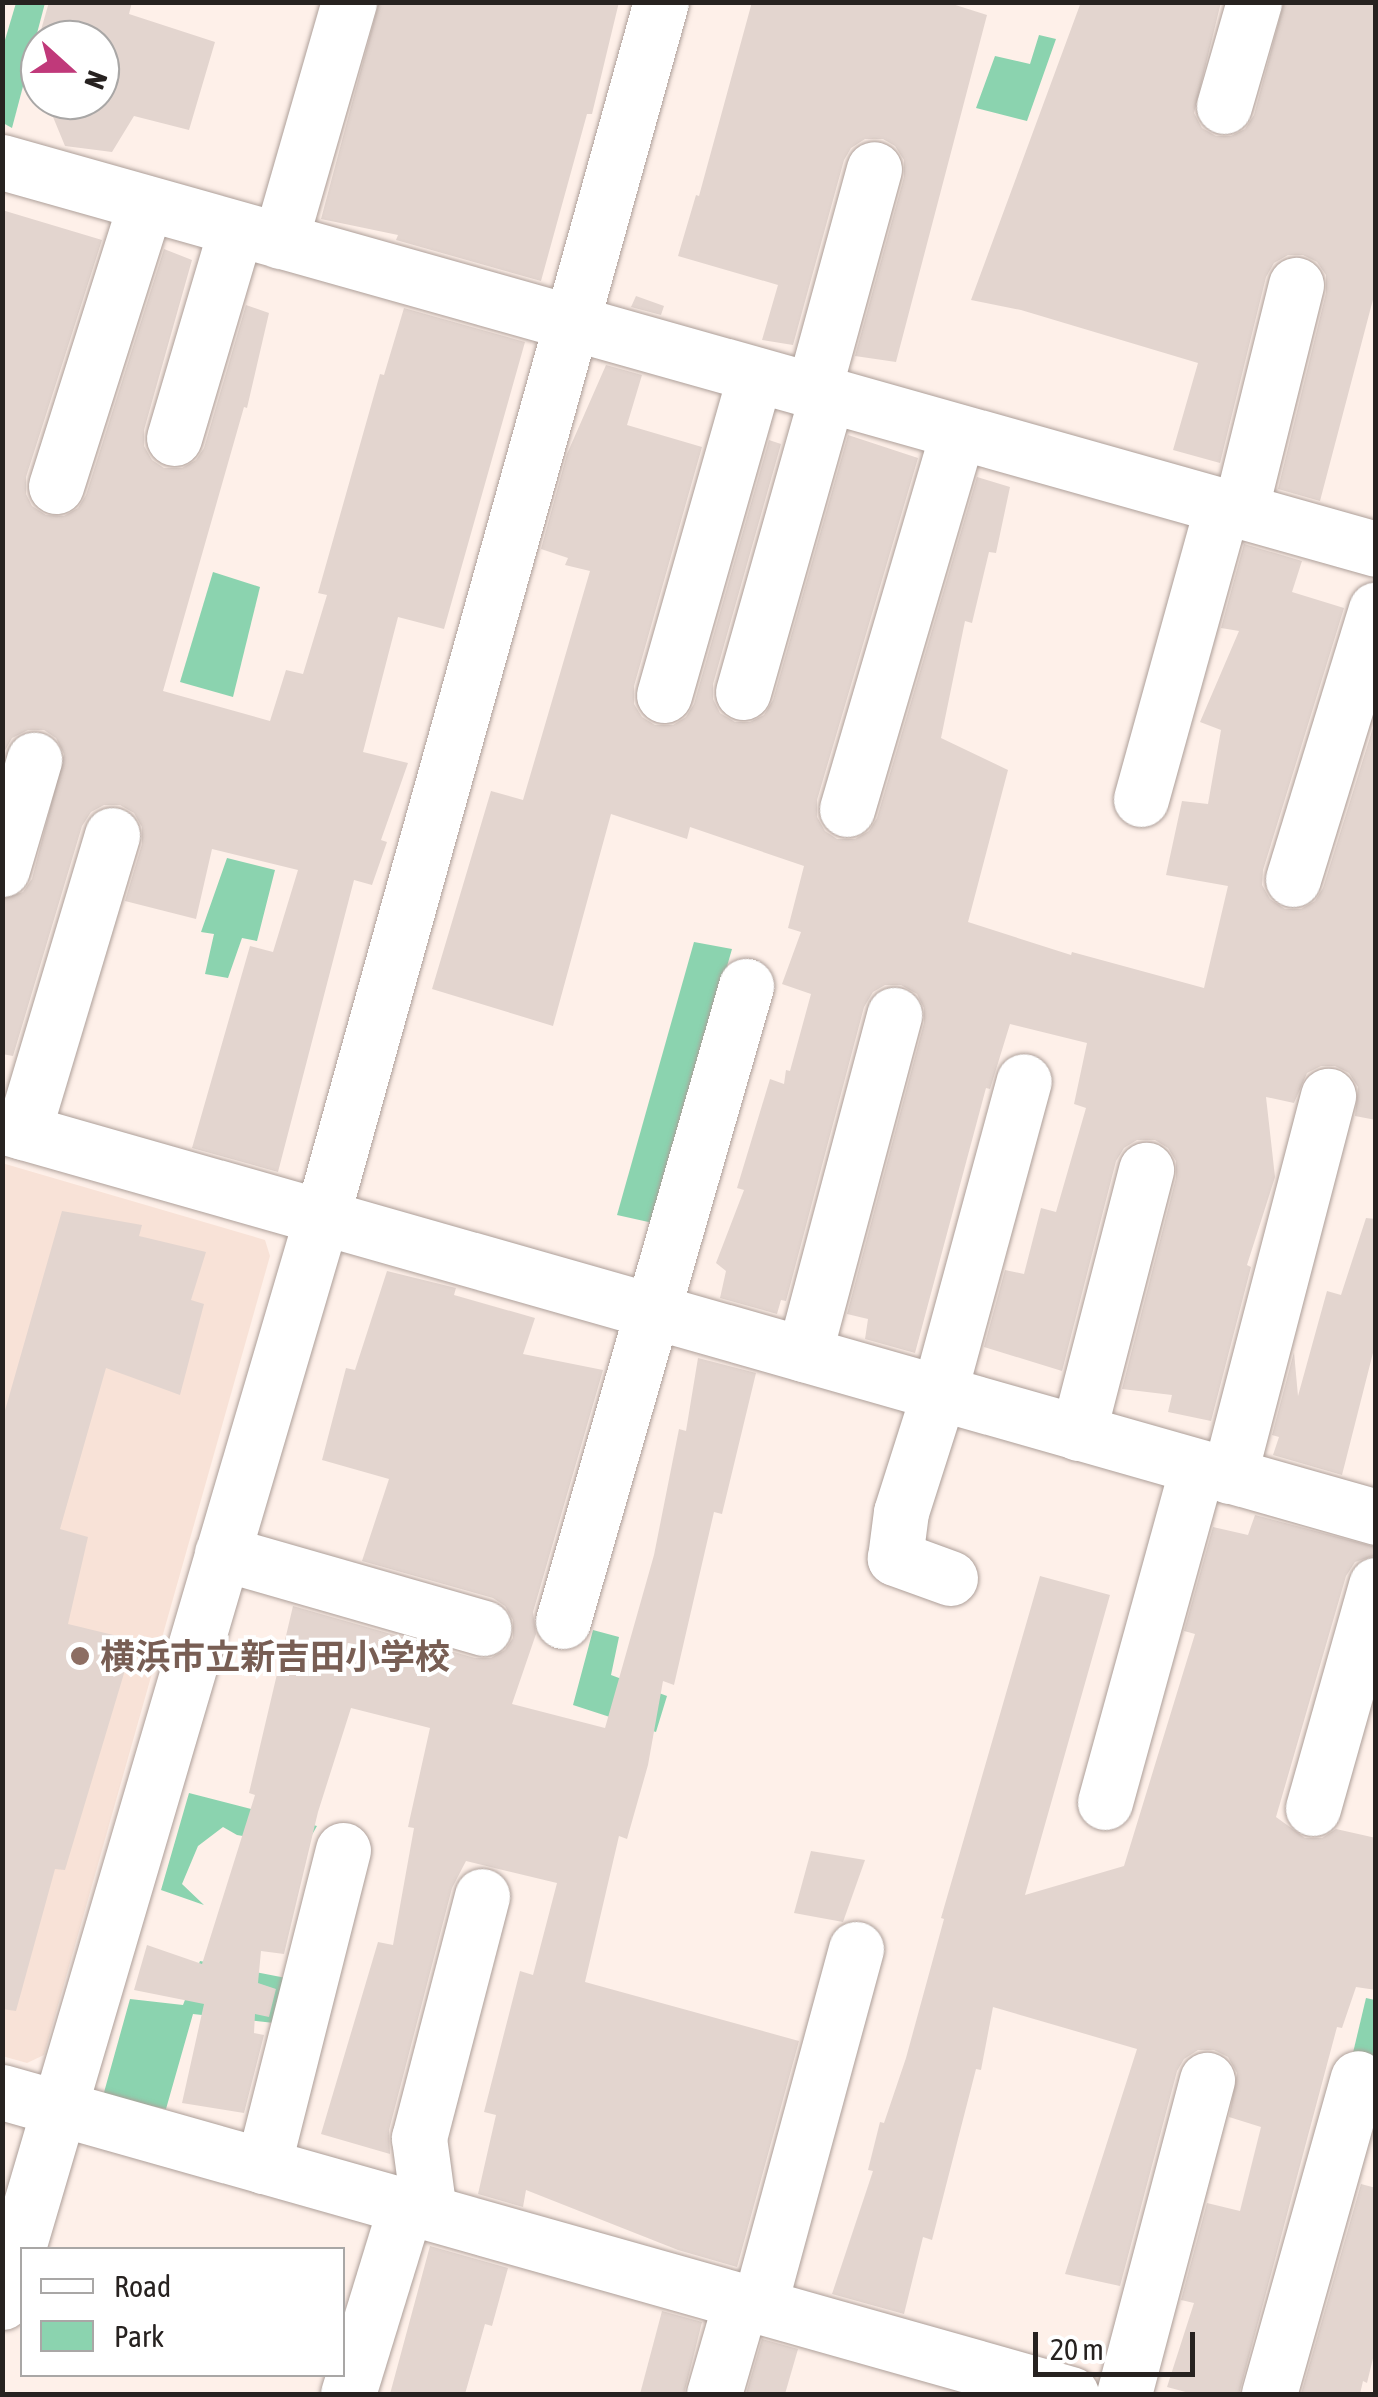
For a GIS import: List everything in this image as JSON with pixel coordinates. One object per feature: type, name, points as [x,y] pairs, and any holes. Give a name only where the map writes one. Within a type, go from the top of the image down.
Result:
[{"type":"street","points":[[174,438],[348,2]]},
{"type":"street","points":[[5,2287],[322,1216],[661,2]]},
{"type":"street","points":[[1224,106],[1254,2]]},
{"type":"street","points":[[2,162],[1376,549]]},
{"type":"street","points":[[742,692],[874,169]]},
{"type":"street","points":[[56,486],[146,203]]},
{"type":"street","points":[[1141,799],[1296,285]]},
{"type":"street","points":[[664,695],[755,375]]},
{"type":"street","points":[[847,810],[958,432]]},
{"type":"street","points":[[1293,879],[1376,610]]},
{"type":"street","points":[[2,869],[19,791]]},
{"type":"street","points":[[112,835],[13,1129],[1375,1514]]},
{"type":"street","points":[[563,1621],[746,986]]},
{"type":"street","points":[[804,1354],[894,1015]]},
{"type":"street","points":[[950,1578],[895,1558],[901,1512],[939,1393],[1024,1081]]},
{"type":"street","points":[[1105,1802],[1213,1471],[1328,1096]]},
{"type":"street","points":[[1078,1433],[1146,1170]]},
{"type":"street","points":[[222,1553],[483,1628]]},
{"type":"street","points":[[1313,1808],[1376,1586]]},
{"type":"street","points":[[263,2166],[342,1850]]},
{"type":"street","points":[[348,2394],[418,2209],[419,2138],[482,1896]]},
{"type":"street","points":[[714,2394],[750,2304],[856,1949]]},
{"type":"street","points":[[1268,2394],[1358,2078]]},
{"type":"street","points":[[1124,2394],[1208,2080]]},
{"type":"street","points":[[2,2092],[1071,2394]]},
{"type":"shaded area","name":"横浜市立新吉田小学校","points":[[2,1163],[265,1240],[270,1256],[44,2055],[27,2063],[2,2056]]},
{"type":"green space","points":[[16,3],[45,3],[41,20],[20,20],[20,98],[12,128],[3,123],[2,50]]},
{"type":"green space","points":[[1039,35],[1056,39],[1027,121],[976,108],[995,56],[1030,64]]},
{"type":"green space","points":[[213,572],[260,587],[233,697],[180,682]]},
{"type":"green space","points":[[227,858],[275,870],[257,941],[242,938],[228,978],[205,974],[214,934],[201,932]]},
{"type":"green space","points":[[694,942],[732,949],[653,1223],[617,1215]]},
{"type":"green space","points":[[593,1630],[619,1637],[611,1675],[667,1696],[656,1732],[573,1705]]},
{"type":"green space","points":[[189,1793],[317,1826],[305,1847],[237,1835],[223,1827],[198,1846],[182,1884],[204,1905],[161,1890]]},
{"type":"green space","points":[[200,1961],[286,1978],[274,2023],[193,2014],[166,2109],[103,2096],[130,1999],[183,2005]]},
{"type":"green space","points":[[1366,1998],[1375,2000],[1375,2066],[1352,2057]]},
{"type":"building","points":[[49,2],[132,2],[129,14],[215,42],[189,130],[134,116],[112,152],[65,146],[54,120],[120,120],[120,20],[44,20]]},
{"type":"building","points":[[379,2],[619,2],[592,114],[587,114],[541,281],[396,240],[398,235],[321,219]]},
{"type":"building","points":[[752,2],[946,2],[987,15],[896,362],[855,356],[904,177],[904,160],[895,146],[883,139],[865,139],[851,148],[844,160],[793,345],[762,340],[778,285],[678,256],[696,195],[699,196]]},
{"type":"building","points":[[1081,2],[1221,2],[1194,113],[1202,128],[1216,136],[1231,136],[1245,129],[1254,115],[1284,2],[1376,2],[1376,288],[1320,501],[1278,489],[1326,293],[1326,275],[1317,262],[1303,255],[1288,255],[1274,263],[1266,277],[1220,463],[1173,450],[1198,363],[1021,310],[971,300]]},
{"type":"building","points":[[2,210],[102,240],[26,477],[26,494],[32,506],[46,515],[64,516],[78,508],[86,495],[164,249],[192,260],[144,430],[144,446],[152,460],[164,468],[182,468],[196,460],[204,448],[246,305],[269,313],[247,408],[244,407],[163,691],[270,721],[286,670],[303,674],[327,595],[318,593],[380,374],[384,375],[404,308],[525,342],[444,629],[398,617],[363,752],[408,763],[381,840],[387,842],[372,885],[354,880],[278,1172],[192,1148],[250,946],[273,952],[298,870],[212,849],[196,919],[125,901],[142,844],[142,827],[134,813],[120,805],[104,805],[91,812],[82,826],[13,1056],[2,1054],[2,899],[23,892],[32,879],[64,754],[56,738],[44,730],[28,730],[12,738],[2,756]]},
{"type":"building","points":[[636,296],[664,306],[661,315],[631,307]]},
{"type":"building","points":[[606,365],[642,375],[627,425],[702,447],[634,686],[634,704],[642,717],[655,725],[673,725],[686,717],[694,704],[769,440],[781,444],[713,684],[713,699],[720,713],[735,722],[750,722],[764,715],[773,700],[848,435],[918,458],[817,800],[817,817],[825,831],[837,839],[855,839],[869,831],[877,818],[977,477],[1010,487],[996,553],[989,552],[972,623],[965,621],[941,738],[1008,770],[968,922],[1071,955],[1072,952],[1204,988],[1228,886],[1166,875],[1182,801],[1208,804],[1221,730],[1200,722],[1239,631],[1221,628],[1244,544],[1302,561],[1292,592],[1344,608],[1263,870],[1262,885],[1270,899],[1285,909],[1301,909],[1315,901],[1323,888],[1376,718],[1376,1120],[1355,1116],[1358,1087],[1349,1073],[1335,1066],[1321,1066],[1307,1073],[1294,1103],[1266,1097],[1275,1177],[1247,1265],[1251,1267],[1211,1421],[1168,1412],[1172,1395],[1122,1389],[1176,1178],[1176,1161],[1168,1148],[1155,1140],[1137,1140],[1124,1148],[1116,1161],[1062,1371],[984,1347],[1005,1270],[1024,1274],[1041,1208],[1056,1212],[1086,1108],[1074,1104],[1087,1043],[1010,1024],[990,1089],[986,1088],[915,1353],[865,1339],[868,1319],[847,1314],[924,1023],[924,1008],[917,994],[901,985],[885,985],[873,992],[864,1007],[786,1301],[781,1300],[777,1314],[720,1298],[726,1271],[716,1263],[744,1190],[737,1188],[770,1079],[784,1084],[811,994],[782,984],[801,932],[788,928],[804,866],[690,827],[687,839],[611,814],[553,1026],[432,989],[491,791],[523,800],[590,571],[565,565],[568,558],[541,549],[567,454]]},
{"type":"building","points":[[62,1211],[142,1225],[139,1236],[206,1252],[191,1300],[204,1304],[180,1395],[106,1368],[60,1529],[88,1537],[68,1624],[134,1640],[65,1870],[55,1869],[16,2011],[2,2009],[2,1421]]},
{"type":"building","points":[[1366,1218],[1376,1219],[1376,1341],[1342,1475],[1273,1455],[1279,1437],[1272,1435],[1294,1352],[1298,1396],[1327,1291],[1341,1295]]},
{"type":"building","points":[[387,1271],[456,1288],[454,1295],[535,1318],[523,1354],[603,1370],[533,1612],[536,1634],[512,1704],[605,1728],[654,1555],[679,1429],[686,1431],[698,1358],[756,1373],[722,1514],[714,1512],[674,1685],[663,1681],[648,1765],[627,1839],[619,1836],[585,1982],[799,2041],[737,2267],[678,2250],[526,2190],[523,2207],[478,2194],[496,2115],[484,2112],[520,1971],[533,1975],[557,1883],[466,1861],[452,1888],[389,2130],[390,2154],[321,2134],[378,1942],[393,1945],[414,1828],[408,1827],[430,1728],[351,1708],[318,1812],[284,1954],[261,1951],[258,1983],[276,1989],[269,2017],[255,2014],[254,2033],[264,2035],[244,2113],[182,2103],[204,2004],[134,1990],[147,1945],[202,1964],[255,1795],[249,1793],[293,1606],[475,1658],[491,1658],[505,1650],[513,1638],[513,1620],[505,1606],[493,1598],[362,1561],[389,1479],[322,1460],[346,1368],[355,1370]]},
{"type":"building","points":[[1255,1515],[1376,1547],[1376,1555],[1355,1562],[1346,1576],[1276,1817],[1305,1838],[1322,1838],[1336,1829],[1376,1838],[1376,1990],[1356,1987],[1342,2028],[1337,2027],[1239,2394],[1193,2394],[1167,2387],[1194,2303],[1181,2300],[1207,2203],[1240,2211],[1261,2127],[1229,2117],[1237,2073],[1228,2057],[1214,2050],[1198,2050],[1184,2059],[1177,2071],[1120,2286],[1065,2274],[1137,2049],[993,2007],[981,2070],[976,2069],[932,2240],[923,2237],[904,2314],[832,2294],[873,2171],[868,2170],[880,2122],[884,2123],[906,2058],[944,1919],[941,1918],[1040,1576],[1110,1595],[1025,1895],[1124,1866],[1195,1634],[1184,1631],[1213,1527],[1248,1535]]},
{"type":"building","points":[[811,1851],[865,1860],[843,1922],[794,1913]]},
{"type":"building","points":[[1361,2184],[1376,2188],[1376,2346],[1367,2383],[1363,2381],[1360,2394],[1301,2394]]},
{"type":"building","points":[[430,2246],[508,2268],[492,2326],[485,2324],[465,2394],[390,2394]]},
{"type":"building","points":[[662,2311],[702,2322],[684,2394],[640,2394]]},
{"type":"building","points":[[762,2339],[798,2349],[785,2394],[746,2394]]},
{"type":"place","name":"横浜市立新吉田小学校","points":[[80,1656]]}]
